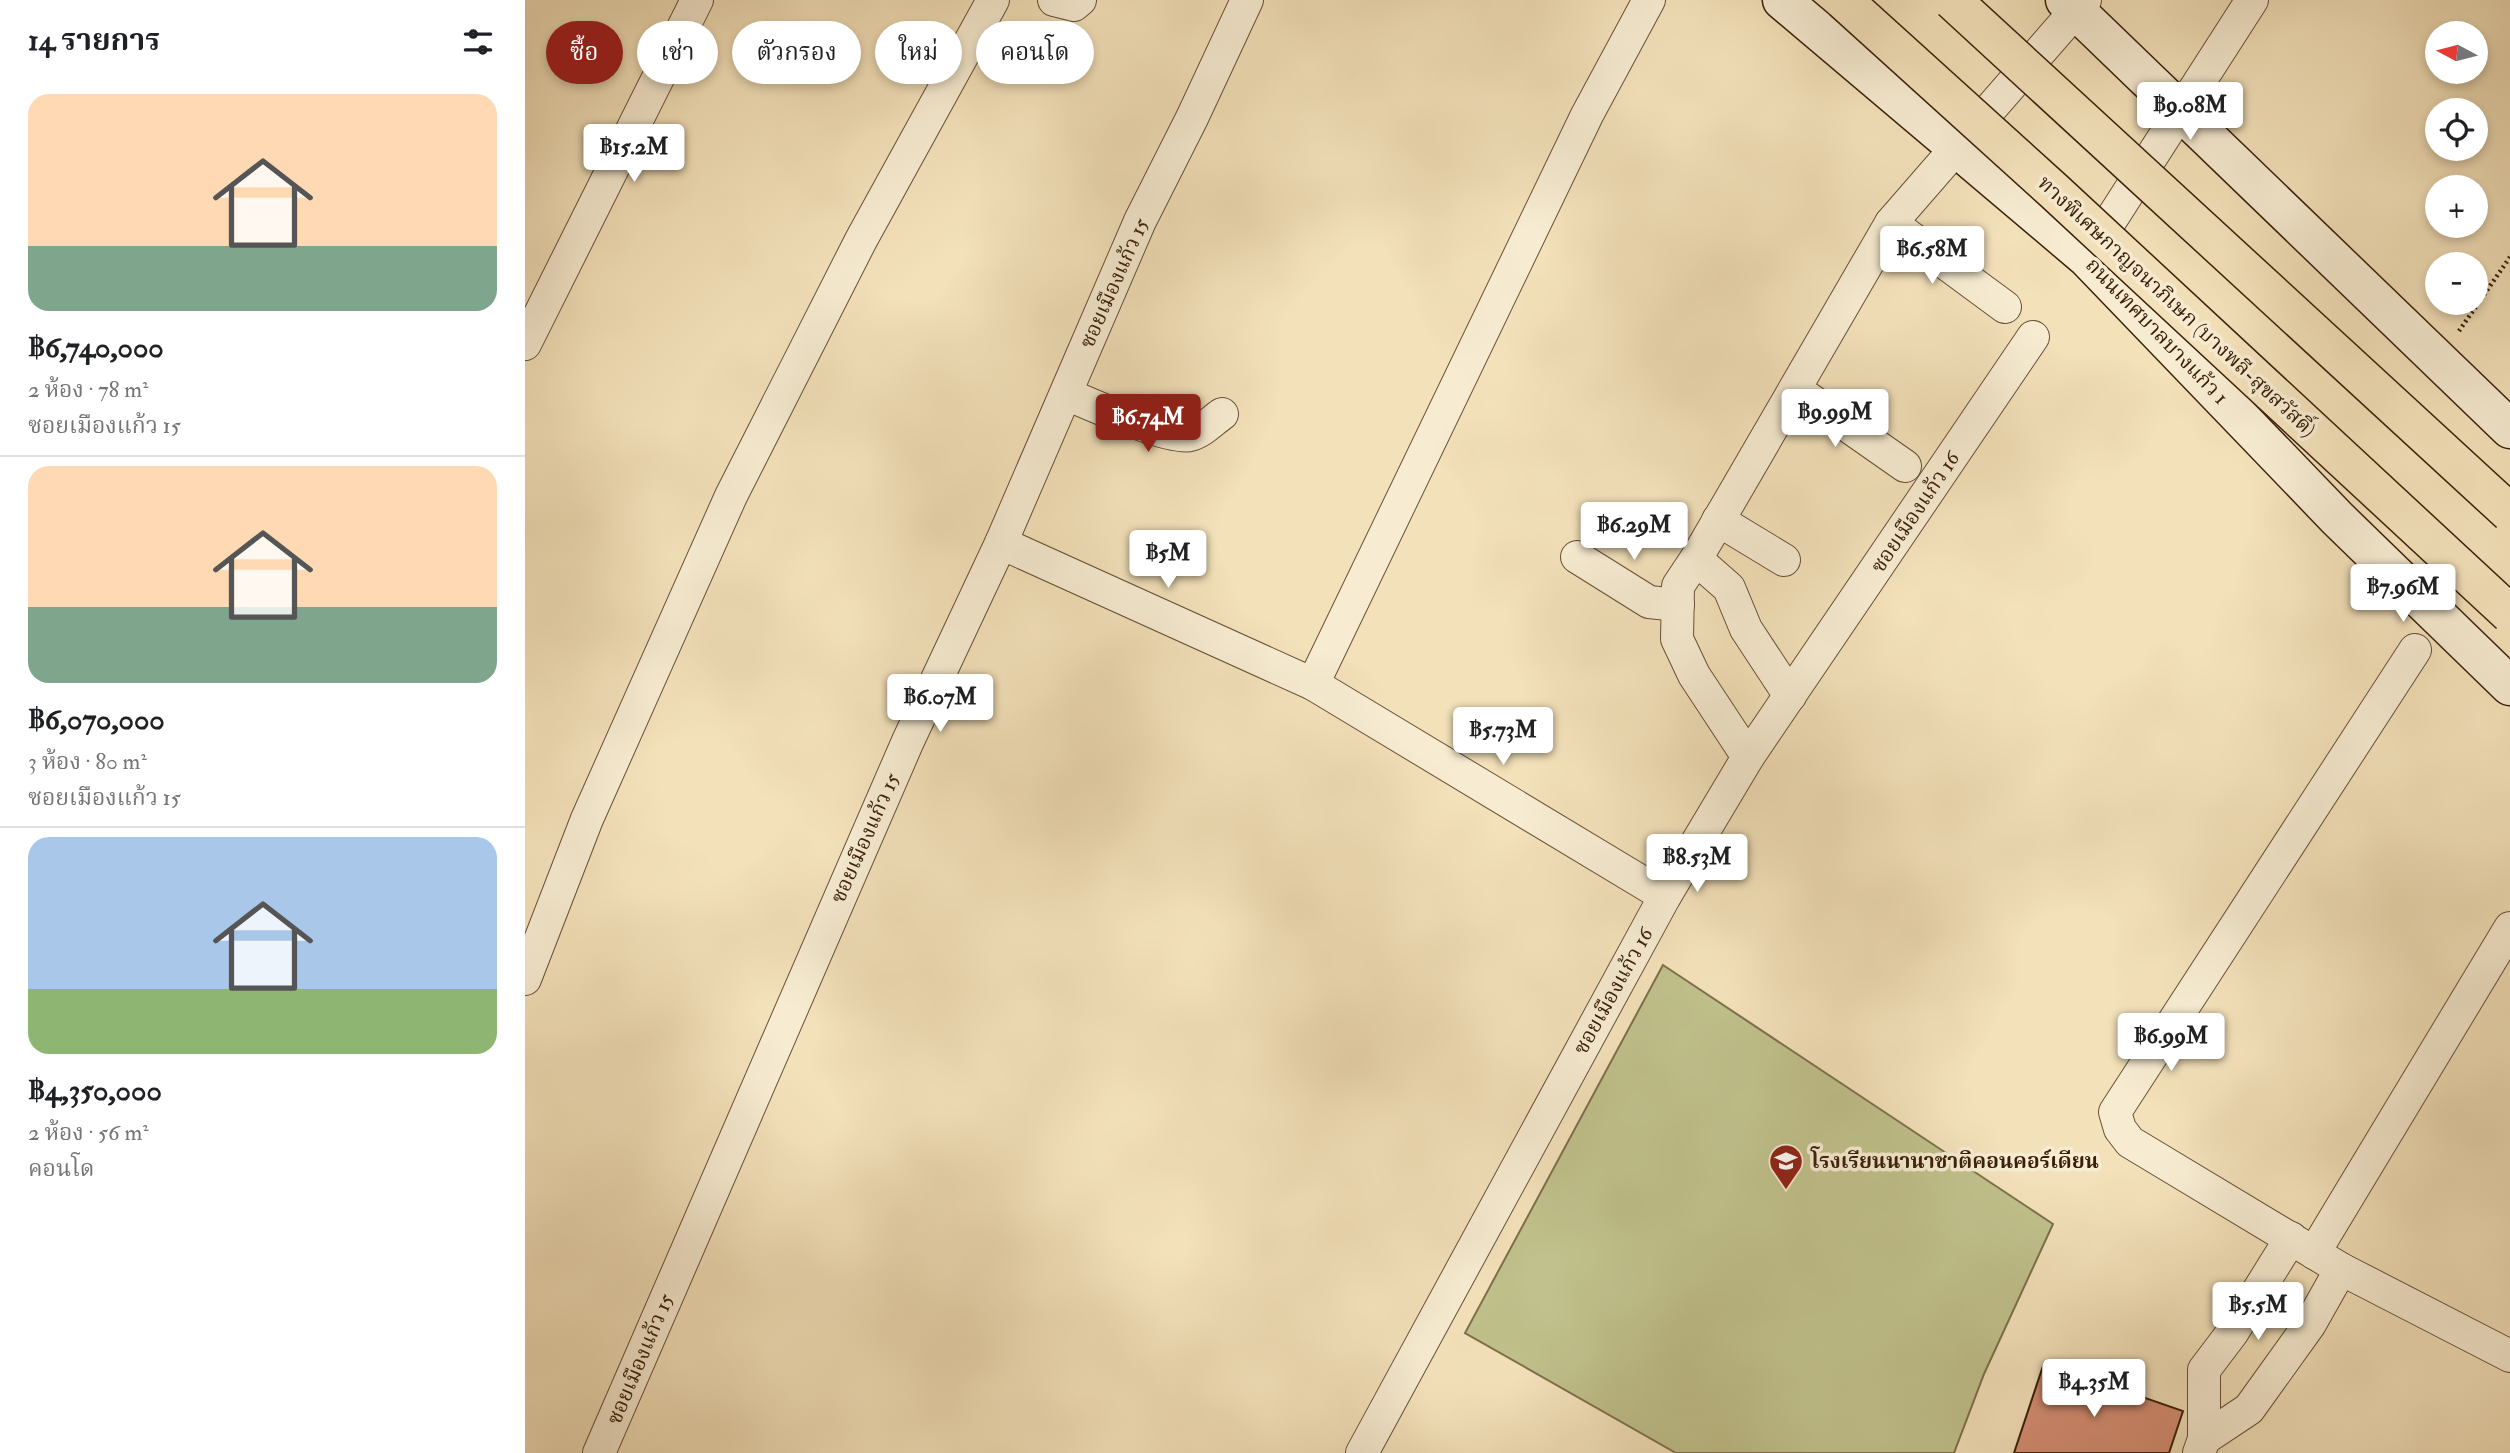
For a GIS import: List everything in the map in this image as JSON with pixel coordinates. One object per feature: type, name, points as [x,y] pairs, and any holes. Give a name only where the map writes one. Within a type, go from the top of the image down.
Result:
[{"type":"highway","name":"ทางพิเศษกาญจนาภิเษก (บางพลี-สุขสวัสดิ์)","points":[[1843,0],[2054,191],[2510,614]]},
{"type":"highway","points":[[1952,0],[2510,513]]},
{"type":"main road","name":"ถนนเทศบาลบางแก้ว 1","points":[[1782,0],[2087,258],[2337,518],[2510,686]]},
{"type":"main road","points":[[2075,4],[2179,110],[2510,429]]},
{"type":"street","points":[[525,344],[697,0]]},
{"type":"street","points":[[525,979],[587,819],[731,496],[861,240],[993,0]]},
{"type":"street","points":[[1054,0],[1074,5],[1080,0]]},
{"type":"street","name":"ซอยเมืองแก้ว 15","points":[[599,1453],[897,766],[1001,543],[1140,221],[1247,0]]},
{"type":"street","points":[[1313,684],[1587,115],[1649,0]]},
{"type":"street","points":[[2087,258],[2179,110],[2252,0]]},
{"type":"street","points":[[1748,757],[1694,675],[1677,639],[1678,586],[1891,223],[2075,4]]},
{"type":"street","points":[[1891,223],[2005,307]]},
{"type":"street","name":"ซอยเมืองแก้ว 16","points":[[1362,1453],[1665,895],[1748,757],[2033,337]]},
{"type":"street","points":[[1795,389],[1905,466]]},
{"type":"street","points":[[1066,394],[1164,432],[1188,436],[1201,430],[1221,414]]},
{"type":"street","points":[[1718,520],[1784,560]]},
{"type":"street","points":[[1001,543],[1313,684],[1665,895]]},
{"type":"street","points":[[1577,557],[1649,602],[1678,605]]},
{"type":"street","points":[[1696,559],[1729,588],[1746,629],[1790,696]]},
{"type":"street","points":[[2415,650],[2115,1112],[2120,1129],[2130,1142],[2341,1269],[2510,1356]]},
{"type":"street","points":[[2202,1446],[2204,1370],[2303,1245],[2510,928]]},
{"type":"street","points":[[2202,1446],[2249,1409],[2310,1324],[2341,1269]]},
{"type":"path","points":[[2438,360],[2510,257]]},
{"type":"green space","name":"โรงเรียนนานาชาติคอนคอร์เดียน","points":[[1663,965],[2053,1224],[1984,1374],[1954,1453],[1676,1453],[1465,1333]]},
{"type":"building","points":[[2044,1363],[2183,1411],[2169,1453],[2014,1453]]},
{"type":"place","name":"โรงเรียนนานาชาติคอนคอร์เดียน","points":[[1786,1191]]}]
